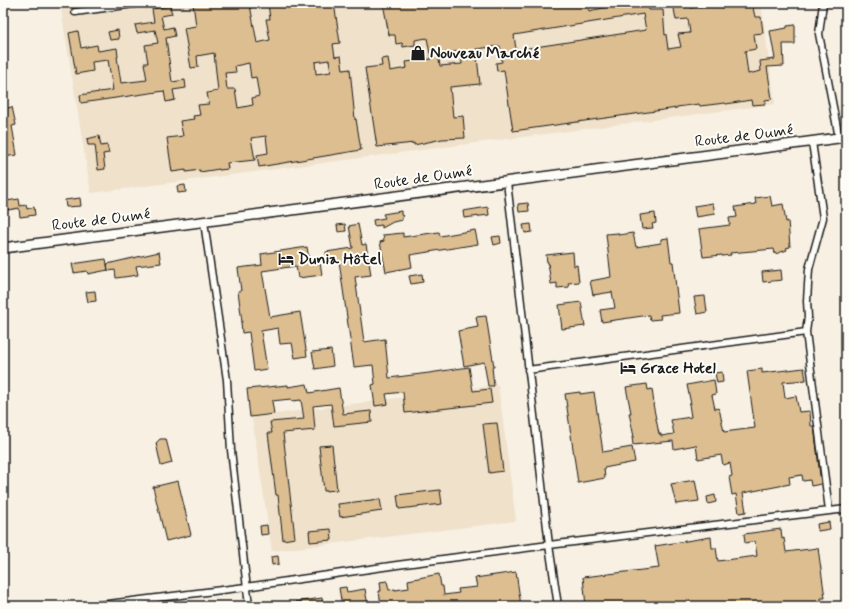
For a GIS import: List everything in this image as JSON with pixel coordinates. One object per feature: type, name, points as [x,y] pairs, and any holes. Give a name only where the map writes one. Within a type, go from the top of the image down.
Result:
[{"type":"street","points":[[75,12],[141,3]]},
{"type":"street","points":[[822,3],[819,34],[842,138]]},
{"type":"street","name":"Route de Oumé","points":[[3,248],[842,138]]},
{"type":"street","points":[[812,142],[823,218],[809,270],[807,301],[808,317],[806,332],[829,510]]},
{"type":"street","points":[[507,182],[549,545],[558,606]]},
{"type":"street","points":[[204,222],[227,380],[231,450],[249,606]]},
{"type":"street","points":[[528,370],[806,332]]},
{"type":"street","points":[[92,606],[246,588],[397,565],[549,545],[846,509]]},
{"type":"shaded area","name":"Nouveau Marché","points":[[60,3],[761,3],[775,104],[91,193]]},
{"type":"shaded area","points":[[498,385],[516,521],[272,551],[252,417]]},
{"type":"building","points":[[193,3],[243,3],[244,6],[250,5],[257,43],[270,40],[266,19],[270,19],[268,3],[334,3],[340,43],[333,44],[335,57],[341,56],[343,70],[350,69],[355,120],[356,119],[361,150],[259,167],[257,155],[268,153],[266,136],[251,138],[255,160],[227,163],[228,169],[200,172],[200,170],[186,172],[186,170],[172,172],[167,138],[183,136],[180,121],[194,119],[193,116],[200,115],[198,105],[209,104],[207,93],[218,91],[214,53],[197,56],[198,67],[191,68],[184,28],[196,26]],"holes":[[[329,60],[331,72],[316,74],[315,62]],[[249,63],[251,78],[256,77],[259,96],[252,98],[253,105],[238,108],[235,89],[227,89],[225,73],[236,72],[235,66]]]},
{"type":"building","points":[[383,3],[535,3],[535,7],[557,3],[587,3],[589,11],[608,7],[607,3],[635,3],[636,5],[648,3],[649,10],[663,10],[668,49],[681,47],[678,34],[690,33],[688,19],[676,20],[673,3],[690,3],[691,8],[712,5],[712,3],[752,3],[755,17],[761,17],[763,33],[754,34],[756,49],[745,51],[748,74],[761,71],[760,61],[775,59],[770,31],[795,25],[795,44],[783,44],[784,66],[767,67],[772,99],[765,100],[765,104],[752,105],[751,100],[700,106],[699,104],[513,131],[504,70],[497,71],[496,63],[502,62],[500,46],[476,49],[480,84],[450,87],[453,117],[463,116],[465,138],[442,139],[414,145],[414,143],[377,147],[365,68],[382,66],[381,59],[388,58],[390,71],[407,68],[406,62],[431,59],[427,38],[415,40],[415,45],[403,47],[402,43],[396,44],[395,35],[389,35]],"holes":[[[643,14],[646,30],[516,50],[514,35]],[[461,51],[462,64],[440,66],[438,54]]]},
{"type":"building","points":[[170,6],[172,14],[161,16],[164,29],[173,27],[175,36],[166,38],[172,82],[185,80],[186,88],[173,90],[175,100],[166,102],[164,91],[81,103],[80,95],[113,90],[108,60],[92,62],[93,71],[76,74],[69,33],[78,31],[81,48],[97,45],[98,51],[117,48],[121,83],[147,80],[144,63],[148,63],[145,45],[158,43],[155,30],[137,33],[135,25],[154,22],[152,9]]},
{"type":"building","points":[[118,30],[119,39],[110,40],[108,32]]},
{"type":"building","points":[[12,107],[16,125],[12,126],[17,155],[3,157],[3,109]]},
{"type":"building","points":[[99,136],[101,146],[107,145],[109,153],[103,154],[105,169],[98,170],[95,145],[88,145],[87,139]]},
{"type":"building","points":[[185,185],[186,192],[178,193],[177,186]]},
{"type":"building","points":[[770,196],[772,206],[783,204],[786,222],[788,221],[790,247],[786,248],[787,250],[775,254],[774,249],[703,257],[699,229],[730,225],[729,218],[737,217],[735,207],[756,204],[755,198]]},
{"type":"building","points":[[80,198],[81,206],[66,207],[65,200]]},
{"type":"building","points":[[19,199],[20,206],[26,205],[27,209],[34,207],[35,215],[20,217],[19,208],[8,210],[6,201]]},
{"type":"building","points":[[528,203],[529,211],[519,212],[518,204]]},
{"type":"building","points":[[713,203],[715,214],[696,217],[694,206]]},
{"type":"building","points":[[488,207],[489,215],[464,218],[463,211]]},
{"type":"building","points":[[401,211],[401,215],[404,216],[402,217],[402,220],[393,222],[382,228],[382,225],[374,226],[373,220],[385,218],[383,214]]},
{"type":"building","points":[[655,213],[656,223],[652,224],[653,228],[642,229],[640,215]]},
{"type":"building","points":[[345,224],[346,231],[338,232],[337,225]]},
{"type":"building","points":[[358,224],[362,245],[366,244],[371,275],[355,277],[364,342],[385,339],[389,378],[469,367],[473,391],[490,389],[492,403],[405,413],[403,392],[386,394],[388,404],[375,406],[372,385],[375,384],[373,365],[354,367],[339,261],[327,263],[326,252],[353,248],[349,226]]},
{"type":"building","points":[[531,224],[532,232],[525,233],[523,225]]},
{"type":"building","points":[[475,230],[478,244],[410,255],[412,267],[386,272],[380,242],[384,241],[383,235],[403,233],[403,237],[439,232],[440,236]]},
{"type":"building","points":[[618,233],[618,235],[633,233],[636,247],[661,243],[661,239],[668,238],[671,262],[673,262],[679,313],[660,315],[661,319],[650,320],[649,315],[602,322],[600,310],[615,308],[612,292],[593,295],[590,281],[611,277],[606,234]]},
{"type":"building","points":[[500,236],[501,243],[494,245],[492,237]]},
{"type":"building","points":[[307,247],[309,260],[313,260],[314,263],[320,262],[322,275],[298,278],[296,266],[262,271],[270,317],[300,312],[307,356],[295,358],[292,343],[280,344],[278,328],[261,331],[267,369],[254,371],[249,332],[242,333],[238,291],[241,291],[238,268],[262,265],[261,254]]},
{"type":"building","points":[[159,252],[161,263],[136,266],[138,275],[116,278],[115,270],[108,271],[107,264]]},
{"type":"building","points":[[573,252],[574,266],[577,265],[579,282],[568,283],[569,287],[557,288],[557,283],[551,284],[546,255]]},
{"type":"building","points":[[106,259],[108,270],[88,274],[87,271],[74,273],[72,264]]},
{"type":"building","points":[[781,270],[782,280],[763,282],[762,272]]},
{"type":"building","points":[[422,274],[423,282],[411,284],[409,276]]},
{"type":"building","points":[[95,291],[96,301],[88,302],[86,292]]},
{"type":"building","points":[[705,296],[707,312],[697,314],[694,297]]},
{"type":"building","points":[[581,302],[585,326],[562,329],[559,305]]},
{"type":"building","points":[[486,316],[494,367],[492,367],[494,386],[488,386],[484,362],[464,366],[458,331],[478,327],[476,317]]},
{"type":"building","points":[[331,350],[333,366],[315,369],[312,352]]},
{"type":"building","points":[[804,368],[806,380],[783,382],[785,398],[796,396],[799,412],[810,411],[811,426],[814,426],[821,484],[811,486],[810,480],[803,481],[802,475],[789,477],[790,484],[743,493],[746,512],[739,513],[736,494],[732,495],[729,477],[732,476],[730,463],[723,465],[721,455],[698,459],[696,445],[674,449],[673,441],[633,445],[632,437],[634,437],[626,387],[647,384],[648,390],[652,389],[653,404],[659,434],[661,434],[661,436],[674,434],[671,420],[691,417],[689,404],[691,404],[687,385],[714,380],[716,394],[712,395],[715,409],[719,408],[724,432],[755,428],[747,371],[762,369],[762,373]]},
{"type":"building","points":[[722,372],[723,382],[717,383],[715,373]]},
{"type":"building","points":[[307,384],[309,393],[339,388],[343,414],[371,411],[372,422],[334,426],[331,404],[313,406],[315,430],[283,433],[295,538],[283,540],[278,495],[276,495],[268,433],[272,433],[270,422],[304,419],[301,400],[292,401],[291,399],[272,401],[274,414],[250,417],[247,389],[288,385],[288,387]]},
{"type":"building","points":[[580,392],[580,394],[594,392],[603,452],[632,447],[635,462],[604,468],[605,478],[578,483],[565,394]]},
{"type":"building","points":[[497,423],[503,471],[489,473],[483,424]]},
{"type":"building","points":[[160,439],[166,439],[172,463],[161,466],[156,443]]},
{"type":"building","points":[[332,445],[337,490],[324,491],[319,446]]},
{"type":"building","points":[[695,480],[699,501],[676,504],[671,484]]},
{"type":"building","points":[[178,481],[191,535],[166,541],[153,487]]},
{"type":"building","points":[[440,490],[442,504],[399,509],[397,495]]},
{"type":"building","points":[[715,495],[716,502],[708,504],[707,497]]},
{"type":"building","points":[[380,499],[382,511],[340,517],[338,504]]},
{"type":"building","points":[[829,522],[830,529],[818,531],[817,524]]},
{"type":"building","points":[[267,525],[268,534],[261,535],[260,526]]},
{"type":"building","points":[[331,529],[332,540],[310,542],[309,531]]},
{"type":"building","points":[[781,529],[786,552],[818,548],[825,598],[821,598],[822,606],[615,606],[614,603],[586,606],[583,577],[659,568],[655,546],[711,537],[712,548],[716,548],[718,561],[757,556],[755,541],[745,543],[744,534]]},
{"type":"building","points":[[278,556],[279,564],[272,565],[271,557]]},
{"type":"building","points":[[516,572],[521,606],[446,606],[445,602],[431,604],[431,606],[381,606],[379,591],[381,591],[380,582],[387,581],[389,590],[395,590],[409,588],[408,580],[439,574],[444,595],[459,593],[458,589],[477,587],[475,578]]},
{"type":"building","points":[[346,587],[347,592],[365,589],[368,606],[342,606],[339,588]]},
{"type":"building","points":[[322,598],[323,606],[295,606],[295,602]]},
{"type":"place","name":"Nouveau Marché","points":[[418,53]]},
{"type":"place","name":"Dunia Hôtel","points":[[286,259]]},
{"type":"place","name":"Grace Hotel","points":[[628,368]]}]
